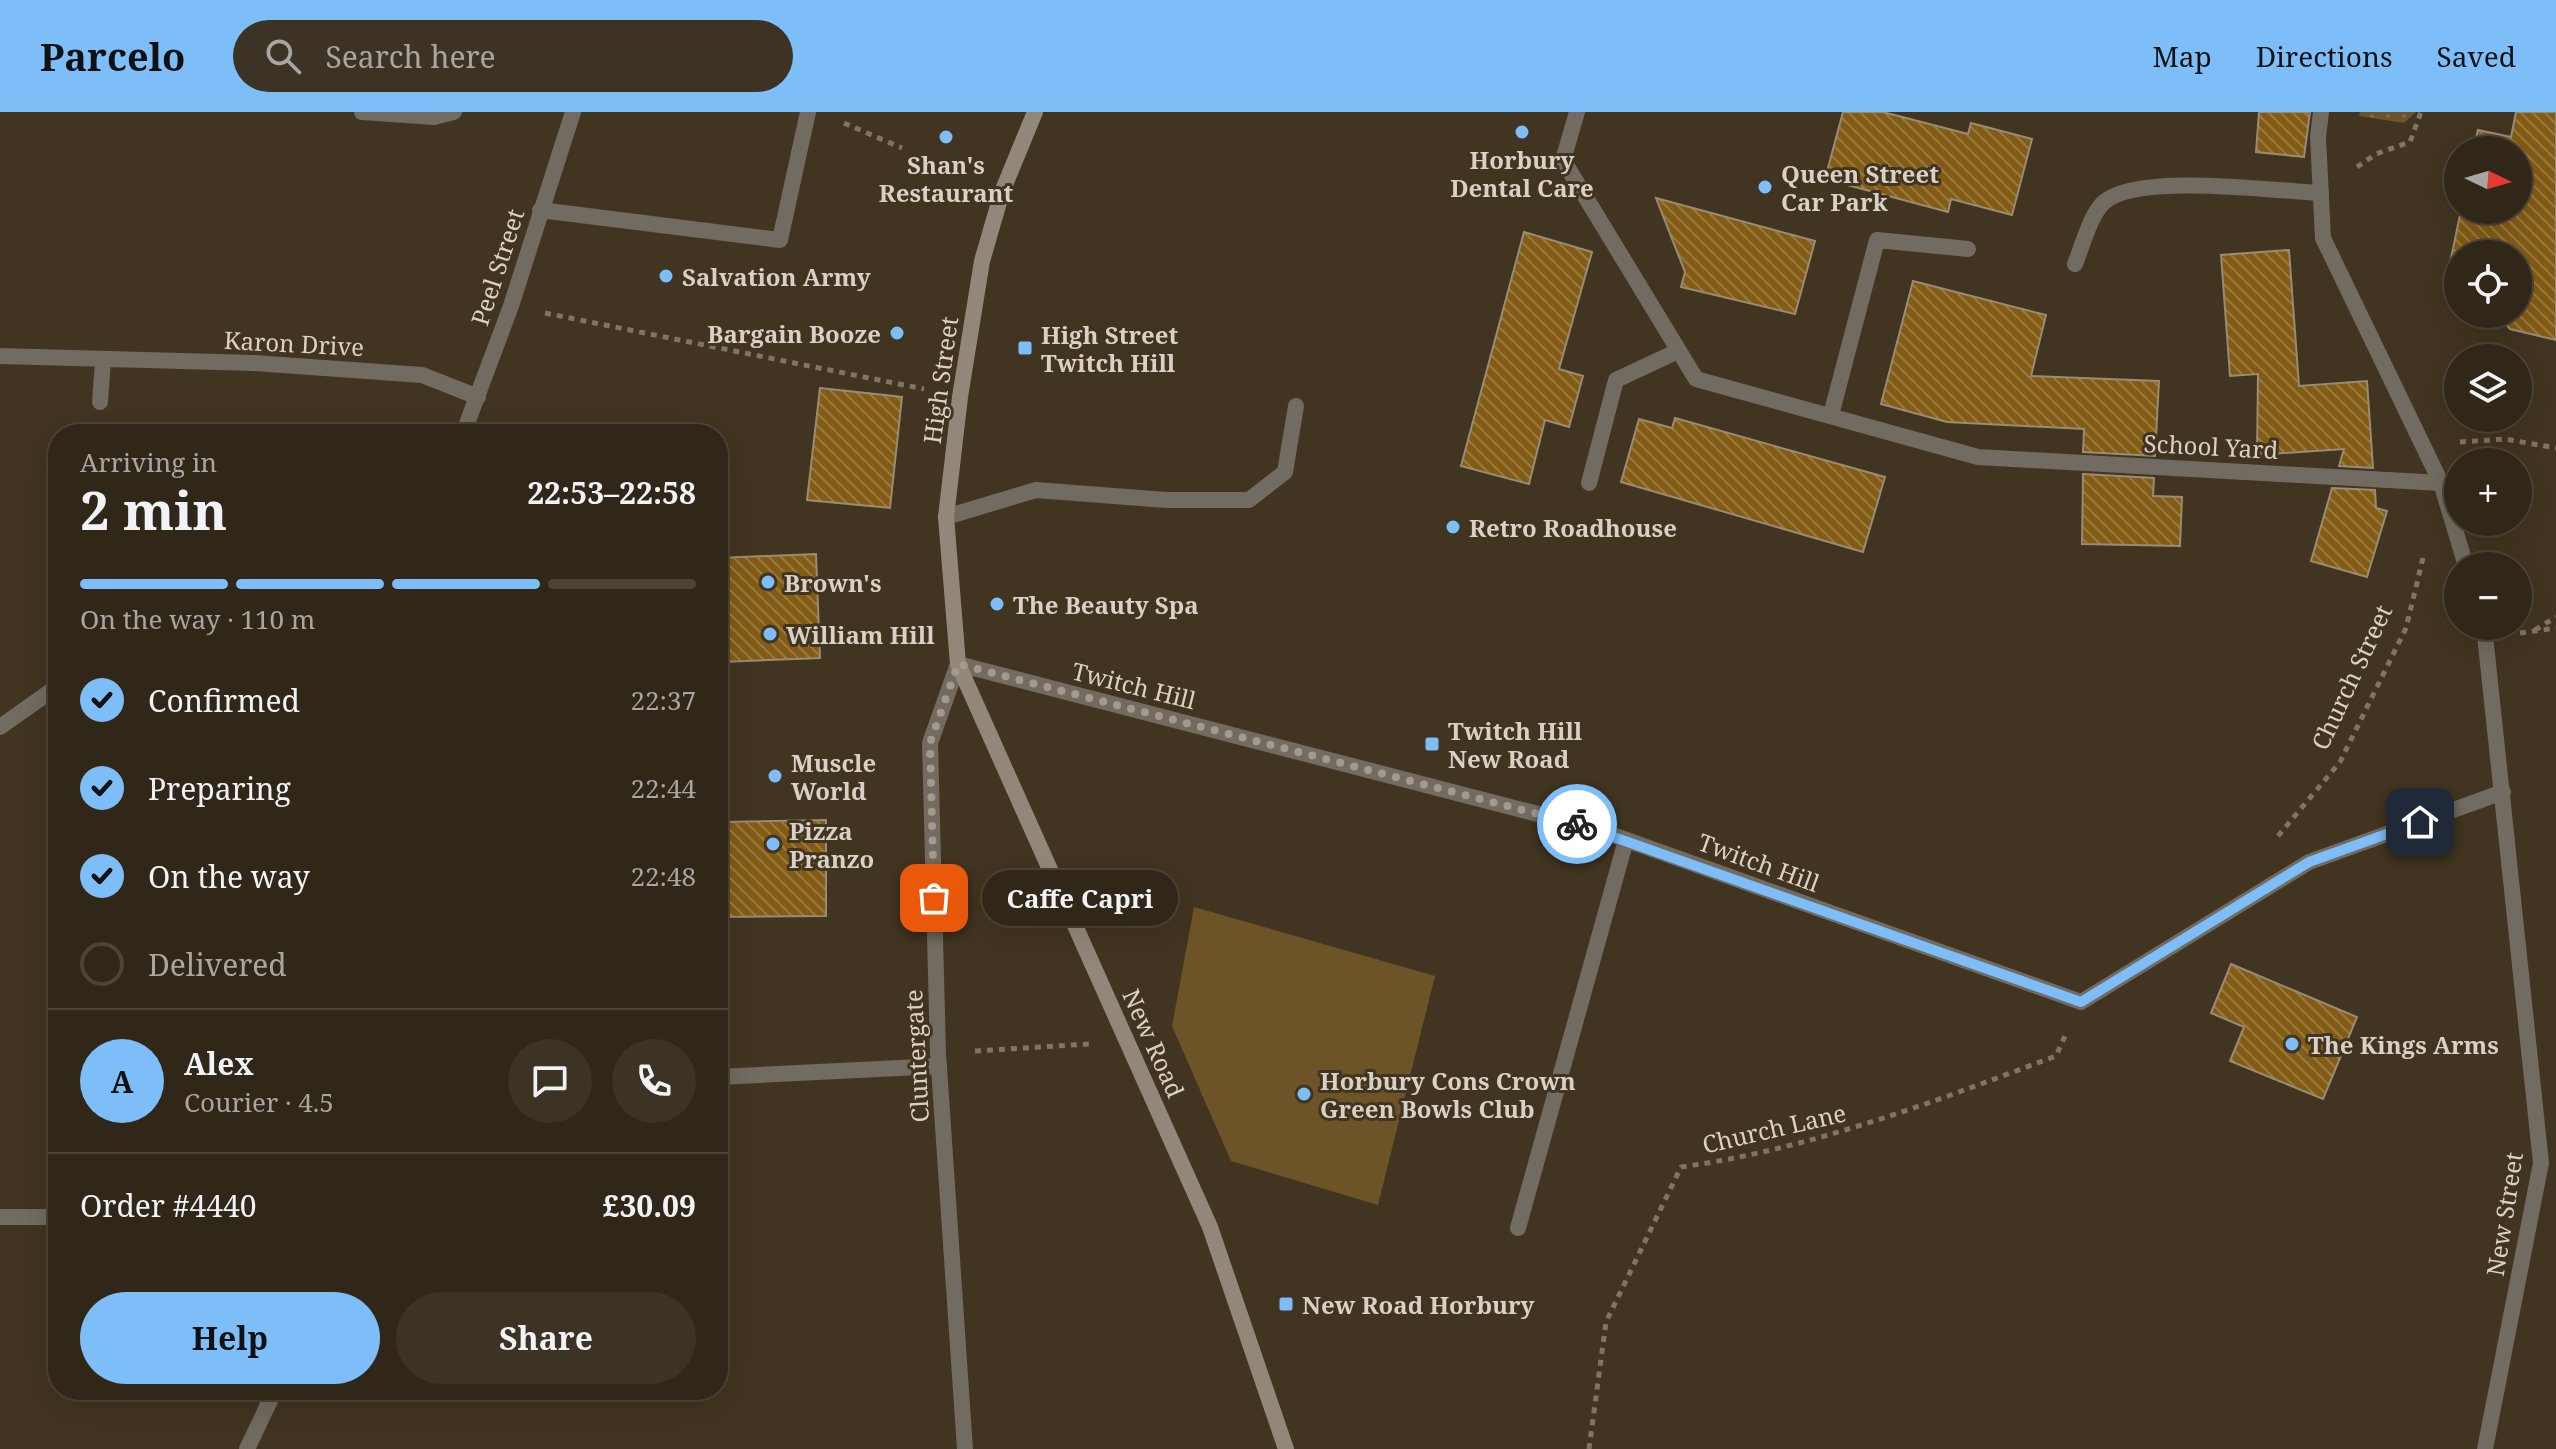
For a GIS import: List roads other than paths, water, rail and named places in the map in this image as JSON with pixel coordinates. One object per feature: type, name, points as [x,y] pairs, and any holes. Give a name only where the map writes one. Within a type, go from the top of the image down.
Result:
[{"type":"main road","name":"High Street","points":[[958,664],[946,517],[960,397],[982,261],[1002,192],[1035,112]]},
{"type":"main road","name":"New Road","points":[[958,664],[1210,1227],[1286,1449]]},
{"type":"street","points":[[362,112],[434,117],[454,112]]},
{"type":"street","name":"Peel Street","points":[[467,424],[511,306],[573,112]]},
{"type":"street","points":[[540,210],[780,240],[808,112]]},
{"type":"street","name":"School Yard","points":[[1577,112],[1563,160],[1696,379],[1978,457],[2441,483]]},
{"type":"street","points":[[2321,112],[2318,137],[2323,238],[2441,483],[2462,552]]},
{"type":"street","points":[[2075,264],[2102,204],[2126,190],[2159,185],[2321,193]]},
{"type":"street","points":[[1831,415],[1877,240],[1968,249]]},
{"type":"street","points":[[1589,483],[1616,380],[1678,351]]},
{"type":"street","name":"Karon Drive","points":[[0,356],[254,363],[422,375],[478,397]]},
{"type":"street","points":[[100,402],[103,361]]},
{"type":"street","points":[[946,517],[1036,490],[1166,500],[1249,500],[1285,472],[1296,406]]},
{"type":"street","points":[[2486,640],[2503,792]]},
{"type":"street","name":"Twitch Hill","points":[[958,664],[1626,840],[2081,1002],[2309,862],[2503,792]]},
{"type":"street","name":"Cluntergate","points":[[958,664],[930,743],[938,1060],[965,1449]]},
{"type":"street","points":[[0,727],[48,693]]},
{"type":"street","name":"New Street","points":[[2485,1449],[2549,1162],[2503,792]]},
{"type":"street","points":[[1518,1228],[1626,840]]},
{"type":"street","points":[[728,1076],[938,1060]]},
{"type":"street","points":[[0,1217],[48,1217]]},
{"type":"street","points":[[247,1449],[270,1400]]},
{"type":"place","name":"Horbury Dental Care","points":[[1522,132]]},
{"type":"place","name":"Shan's Restaurant","points":[[946,137]]},
{"type":"place","name":"Queen Street Car Park","points":[[1765,187]]},
{"type":"place","name":"Salvation Army","points":[[666,276]]},
{"type":"place","name":"Bargain Booze","points":[[897,333]]},
{"type":"place","name":"High Street Twitch Hill","points":[[1025,348]]},
{"type":"place","name":"Retro Roadhouse","points":[[1453,527]]},
{"type":"place","name":"Brown's","points":[[768,582]]},
{"type":"place","name":"The Beauty Spa","points":[[997,604]]},
{"type":"place","name":"William Hill","points":[[770,634]]},
{"type":"place","name":"Twitch Hill New Road","points":[[1432,744]]},
{"type":"place","name":"Muscle World","points":[[775,776]]},
{"type":"place","name":"Pizza Pranzo","points":[[773,844]]},
{"type":"place","name":"Caffe Capri","points":[[934,898]]},
{"type":"place","name":"The Kings Arms","points":[[2292,1044]]},
{"type":"place","name":"Horbury Cons Crown Green Bowls Club","points":[[1304,1094]]},
{"type":"place","name":"New Road Horbury","points":[[1286,1304]]}]
